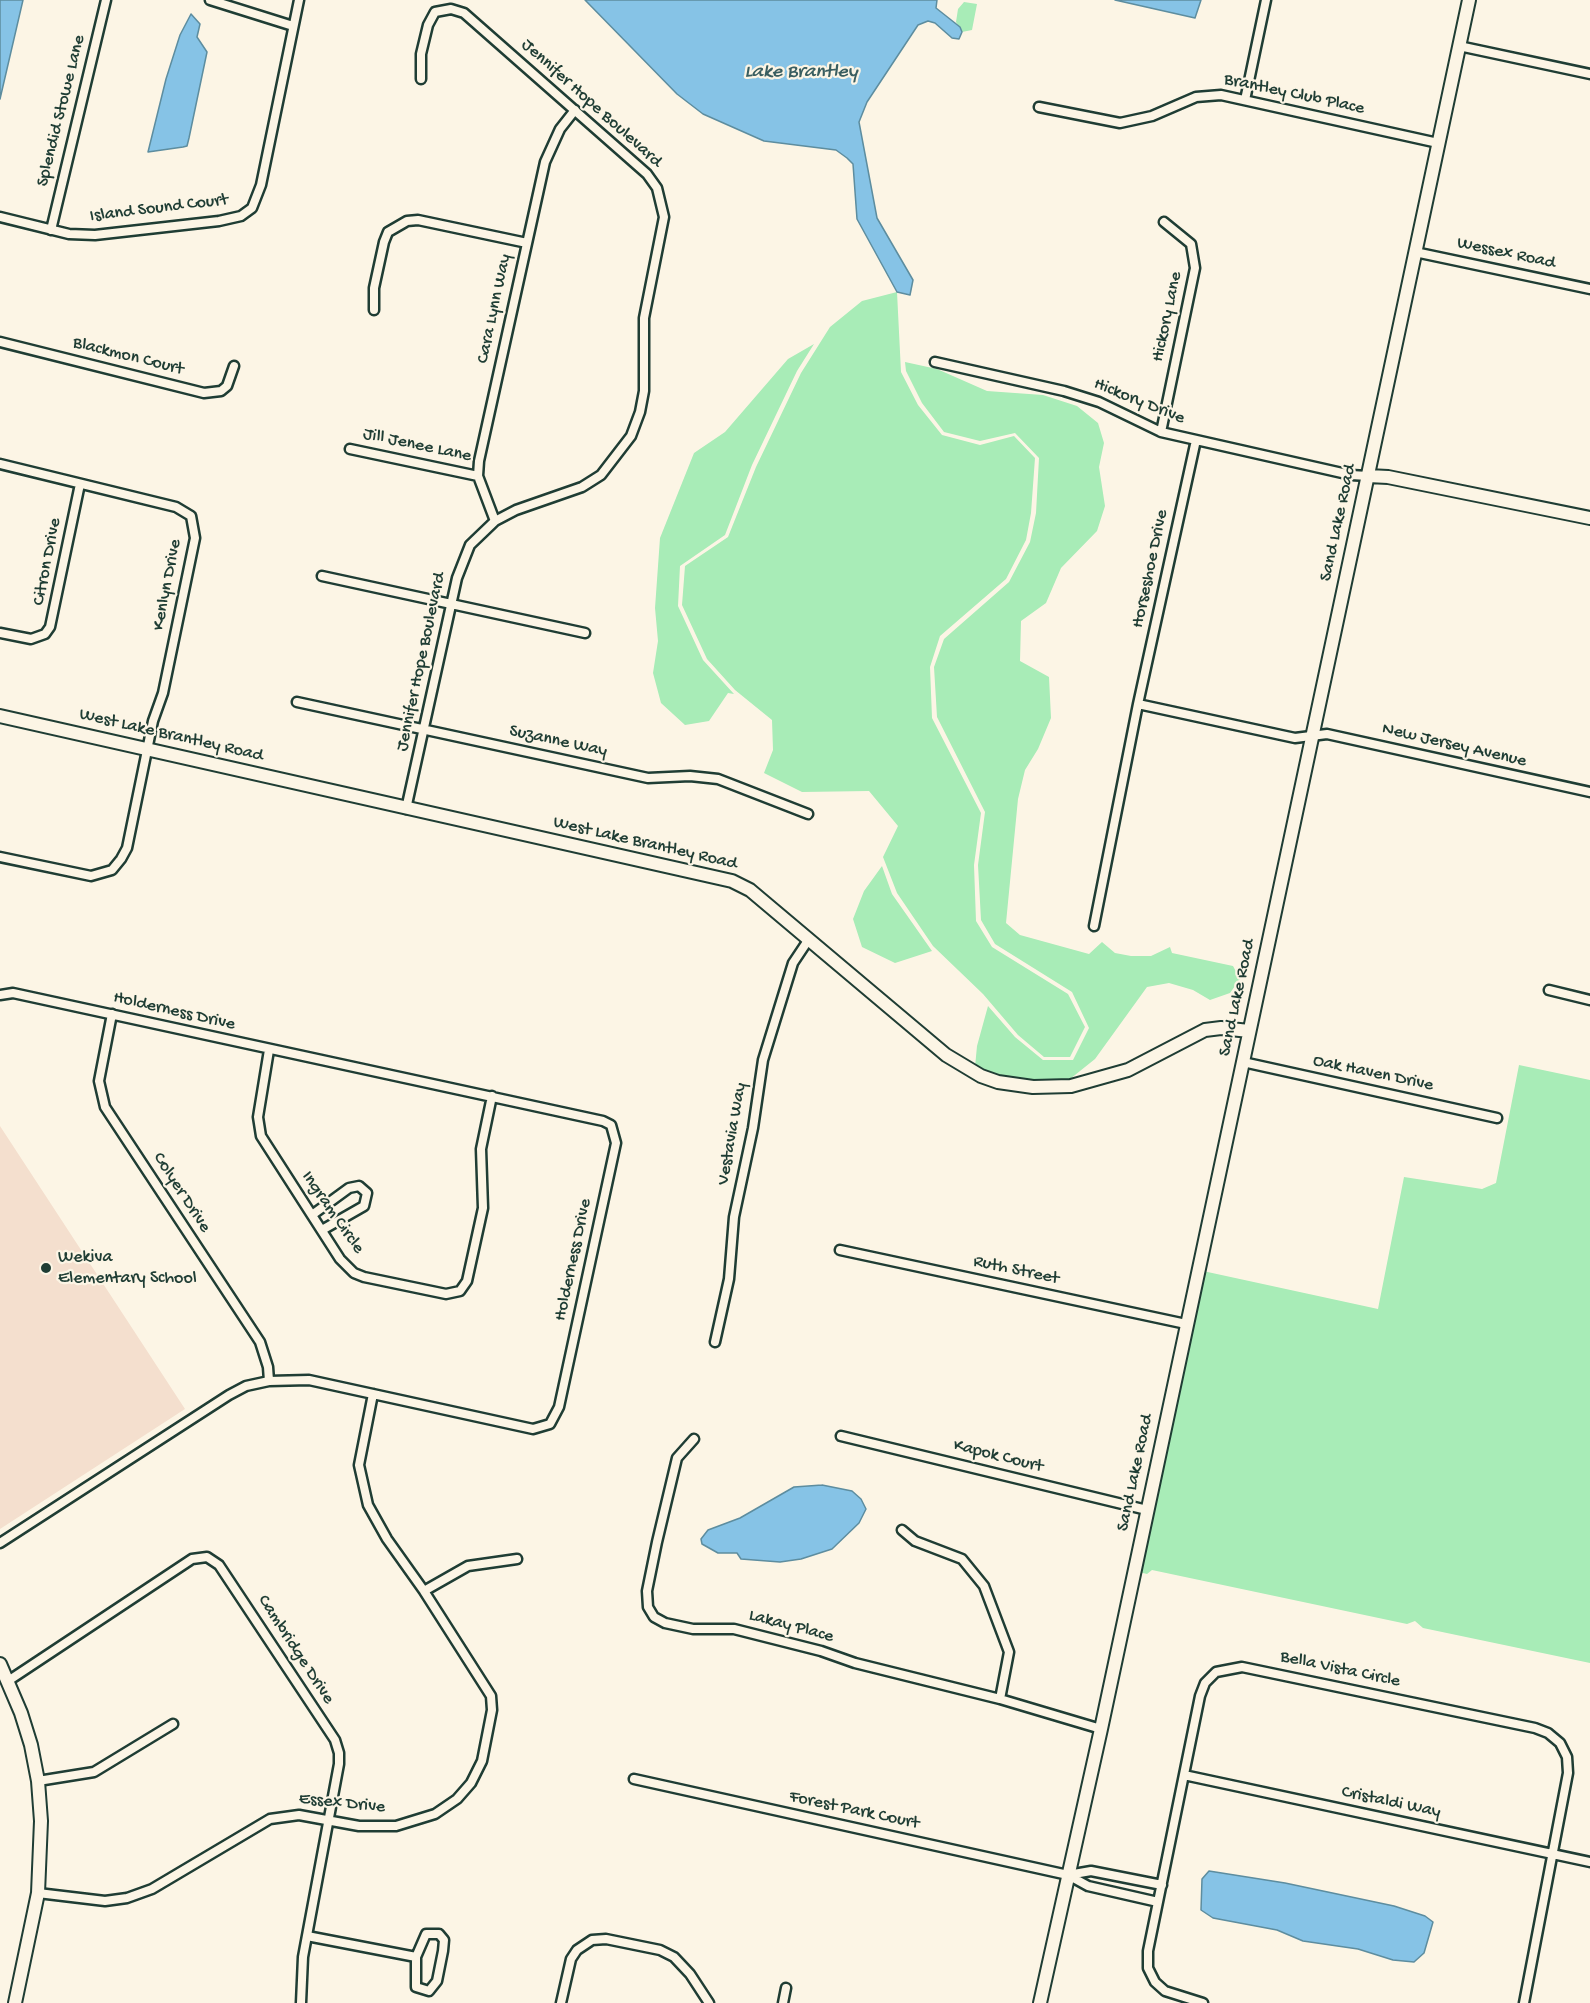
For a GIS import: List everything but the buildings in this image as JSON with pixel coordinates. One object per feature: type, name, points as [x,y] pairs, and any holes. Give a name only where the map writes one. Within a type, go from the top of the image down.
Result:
[{"type":"street","name":"Splendid Stowe Lane","points":[[51,230],[106,0]]},
{"type":"street","points":[[210,0],[293,26]]},
{"type":"street","name":"Island Sound Court","points":[[0,217],[51,230],[95,236],[139,232],[242,216],[252,208],[261,185],[299,0]]},
{"type":"street","points":[[1245,100],[1266,0]]},
{"type":"street","name":"Sand Lake Road","points":[[1040,2003],[1101,1729],[1469,0]]},
{"type":"street","name":"Jennifer Hope Boulevard","points":[[406,809],[450,603],[463,559],[471,545],[495,520],[516,510],[582,487],[601,475],[632,436],[644,391],[644,318],[664,217],[657,188],[647,174],[464,13],[451,9],[435,12],[428,25],[421,54],[421,79]]},
{"type":"street","points":[[1459,46],[1590,74]]},
{"type":"street","name":"Brantley Club Place","points":[[1039,107],[1120,123],[1152,116],[1196,97],[1210,95],[1245,100],[1438,144]]},
{"type":"street","name":"Cara Lynn Way","points":[[478,476],[545,162],[560,129],[575,110]]},
{"type":"street","points":[[374,310],[374,288],[384,242],[388,232],[396,226],[418,220],[526,243]]},
{"type":"street","name":"Hickory Lane","points":[[1161,432],[1195,268],[1191,243],[1164,222]]},
{"type":"street","name":"Wessex Road","points":[[1415,252],[1590,289]]},
{"type":"street","name":"Blackmon Court","points":[[0,342],[204,393],[221,391],[227,386],[234,366]]},
{"type":"street","name":"Hickory Drive","points":[[935,362],[1064,391],[1099,402],[1161,432],[1351,475],[1368,476]]},
{"type":"street","name":"Horseshoe Drive","points":[[1094,926],[1138,704],[1196,440]]},
{"type":"street","name":"Jill Jenee Lane","points":[[350,449],[478,476]]},
{"type":"street","name":"Kenlyn Drive","points":[[0,464],[176,507],[191,516],[195,538],[165,682],[146,749]]},
{"type":"street","points":[[478,476],[495,520]]},
{"type":"street","points":[[1368,476],[1388,477],[1590,518]]},
{"type":"street","name":"Citron Drive","points":[[0,633],[31,639],[45,634],[50,627],[80,484]]},
{"type":"street","points":[[322,576],[585,633]]},
{"type":"street","name":"Suzanne Way","points":[[297,702],[648,778],[690,776],[718,779],[808,814]]},
{"type":"street","points":[[1138,704],[1295,738],[1312,736]]},
{"type":"street","name":"West Lake Brantley Road","points":[[0,716],[732,881],[750,890],[946,1055],[981,1076],[1016,1086],[1052,1088],[1090,1082],[1145,1063],[1205,1030],[1221,1028],[1249,1031]]},
{"type":"street","name":"New Jersey Avenue","points":[[1312,736],[1330,735],[1590,792]]},
{"type":"street","points":[[0,856],[91,876],[112,870],[126,848],[146,749]]},
{"type":"street","name":"Vestavia Way","points":[[715,1342],[729,1279],[734,1217],[753,1128],[763,1060],[793,963],[809,939]]},
{"type":"street","points":[[1549,990],[1590,1000]]},
{"type":"street","name":"Holderness Drive","points":[[0,995],[13,993],[603,1121],[611,1125],[616,1143],[559,1407],[550,1424],[533,1429],[309,1380],[269,1381],[246,1386],[229,1395],[0,1543]]},
{"type":"street","name":"Colyer Drive","points":[[112,1014],[99,1081],[105,1107],[260,1342],[268,1366],[269,1381]]},
{"type":"street","name":"Ingram Circle","points":[[269,1050],[258,1117],[261,1136],[340,1259],[354,1273],[446,1294],[460,1291],[467,1281],[483,1208],[481,1149],[492,1096]]},
{"type":"street","name":"Oak Haven Drive","points":[[1243,1062],[1497,1118]]},
{"type":"street","points":[[312,1215],[349,1188],[359,1186],[367,1193],[364,1206],[322,1230]]},
{"type":"street","name":"Ruth Street","points":[[840,1250],[1186,1324]]},
{"type":"street","name":"Essex Drive","points":[[38,1893],[105,1901],[128,1898],[152,1888],[270,1819],[299,1815],[366,1826],[417,1822],[435,1814],[457,1799],[471,1783],[482,1761],[492,1710],[491,1696],[424,1591],[387,1539],[368,1505],[362,1487],[361,1452],[373,1394]]},
{"type":"street","name":"Kapok Court","points":[[841,1436],[1147,1510]]},
{"type":"street","name":"Lakay Place","points":[[694,1439],[677,1458],[657,1542],[647,1591],[648,1607],[654,1617],[665,1623],[693,1629],[734,1629],[821,1651],[855,1663],[1000,1699],[1101,1729]]},
{"type":"street","points":[[902,1530],[915,1541],[962,1559],[984,1586],[1009,1652],[1000,1699]]},
{"type":"street","name":"Cambridge Drive","points":[[8,1681],[192,1559],[207,1557],[219,1565],[335,1740],[339,1764],[307,1936],[300,1984],[301,2003]]},
{"type":"street","points":[[424,1591],[468,1566],[517,1559]]},
{"type":"street","points":[[0,1664],[27,1734],[38,1781],[41,1845],[38,1893],[15,2003]]},
{"type":"street","name":"Bella Vista Circle","points":[[1203,2003],[1165,1991],[1155,1982],[1148,1968],[1148,1951],[1205,1683],[1216,1672],[1228,1667],[1242,1666],[1535,1728],[1554,1738],[1567,1757],[1568,1773],[1524,2003]]},
{"type":"street","points":[[38,1781],[94,1772],[173,1724]]},
{"type":"street","name":"Cristaldi Way","points":[[1184,1775],[1590,1862]]},
{"type":"street","name":"Forest Park Court","points":[[634,1779],[1068,1875]]},
{"type":"street","points":[[1068,1875],[1091,1871],[1162,1885]]},
{"type":"street","points":[[1068,1875],[1088,1886],[1158,1902]]},
{"type":"street","points":[[1120,1893],[1124,1878]]},
{"type":"street","points":[[426,1934],[439,1934],[444,1940],[437,1981],[429,1991],[416,1987],[416,1957],[426,1934]]},
{"type":"street","points":[[307,1936],[416,1957]]},
{"type":"street","points":[[561,2003],[571,1959],[577,1950],[592,1940],[606,1939],[660,1950],[674,1957],[690,1974],[709,2003]]},
{"type":"street","points":[[783,2003],[786,1988]]},
{"type":"shaded area","name":"Wekiva Elementary School","points":[[0,1126],[185,1409],[0,1529]]},
{"type":"green space","points":[[964,2],[977,4],[972,30],[962,32],[956,22],[958,9]]},
{"type":"green space","points":[[897,292],[901,372],[918,405],[942,435],[980,445],[1014,436],[1035,458],[1031,513],[1026,540],[1006,579],[940,636],[930,667],[932,718],[981,813],[974,865],[976,921],[992,947],[1068,994],[1085,1027],[1070,1057],[1044,1057],[1018,1035],[983,994],[933,946],[897,893],[883,857],[898,826],[869,791],[802,792],[764,773],[773,750],[772,720],[735,690],[707,659],[682,605],[685,566],[728,537],[756,467],[801,373],[830,327],[862,301]]},
{"type":"green space","points":[[814,344],[797,371],[752,465],[725,535],[680,566],[678,606],[703,660],[734,694],[728,693],[709,721],[685,725],[661,703],[653,673],[658,641],[655,608],[660,538],[694,453],[725,432],[788,359]]},
{"type":"green space","points":[[905,362],[937,369],[987,391],[1043,395],[1077,406],[1098,423],[1104,443],[1099,467],[1105,506],[1097,531],[1061,568],[1046,603],[1021,621],[1020,661],[1049,677],[1051,718],[1038,749],[1025,770],[1018,799],[1006,923],[1020,935],[1089,954],[1102,942],[1115,953],[1131,956],[1151,956],[1170,947],[1172,953],[1233,966],[1240,979],[1230,993],[1210,1000],[1193,990],[1169,983],[1147,987],[1095,1059],[1070,1079],[1041,1083],[999,1077],[975,1067],[977,1046],[988,1006],[1015,1037],[1043,1060],[1073,1060],[1089,1028],[1072,992],[995,944],[981,920],[978,865],[985,812],[937,717],[934,667],[944,639],[1009,582],[1030,542],[1036,513],[1039,458],[1015,433],[980,441],[944,432],[922,403],[906,371]]},
{"type":"green space","points":[[882,866],[892,894],[932,951],[895,963],[862,947],[853,919],[864,891]]},
{"type":"green space","points":[[1519,1065],[1590,1080],[1590,1663],[1423,1628],[1415,1621],[1407,1624],[1152,1570],[1147,1574],[1139,1572],[1203,1271],[1378,1309],[1404,1177],[1482,1189],[1496,1183]]},
{"type":"water","points":[[0,0],[23,0],[0,99]]},
{"type":"water","name":"Lake Brantley","points":[[585,0],[937,0],[936,8],[960,27],[962,32],[959,39],[952,38],[935,23],[928,21],[918,25],[867,102],[859,122],[877,218],[913,280],[910,295],[897,292],[857,219],[853,164],[847,158],[836,150],[764,141],[703,114],[677,94]]},
{"type":"water","points":[[1115,0],[1201,0],[1195,18]]},
{"type":"water","points":[[191,14],[200,24],[197,37],[207,52],[187,146],[148,152],[166,79],[180,35]]},
{"type":"water","points":[[822,1485],[852,1491],[861,1499],[866,1509],[859,1523],[832,1549],[801,1559],[780,1562],[741,1559],[737,1553],[718,1553],[702,1544],[701,1539],[708,1530],[740,1518],[794,1487]]},
{"type":"water","points":[[1209,1871],[1285,1883],[1394,1906],[1425,1916],[1433,1922],[1424,1953],[1414,1962],[1393,1960],[1358,1949],[1303,1941],[1277,1930],[1213,1918],[1201,1910],[1202,1879]]},
{"type":"place","name":"Wekiva Elementary School","points":[[46,1268]]}]
